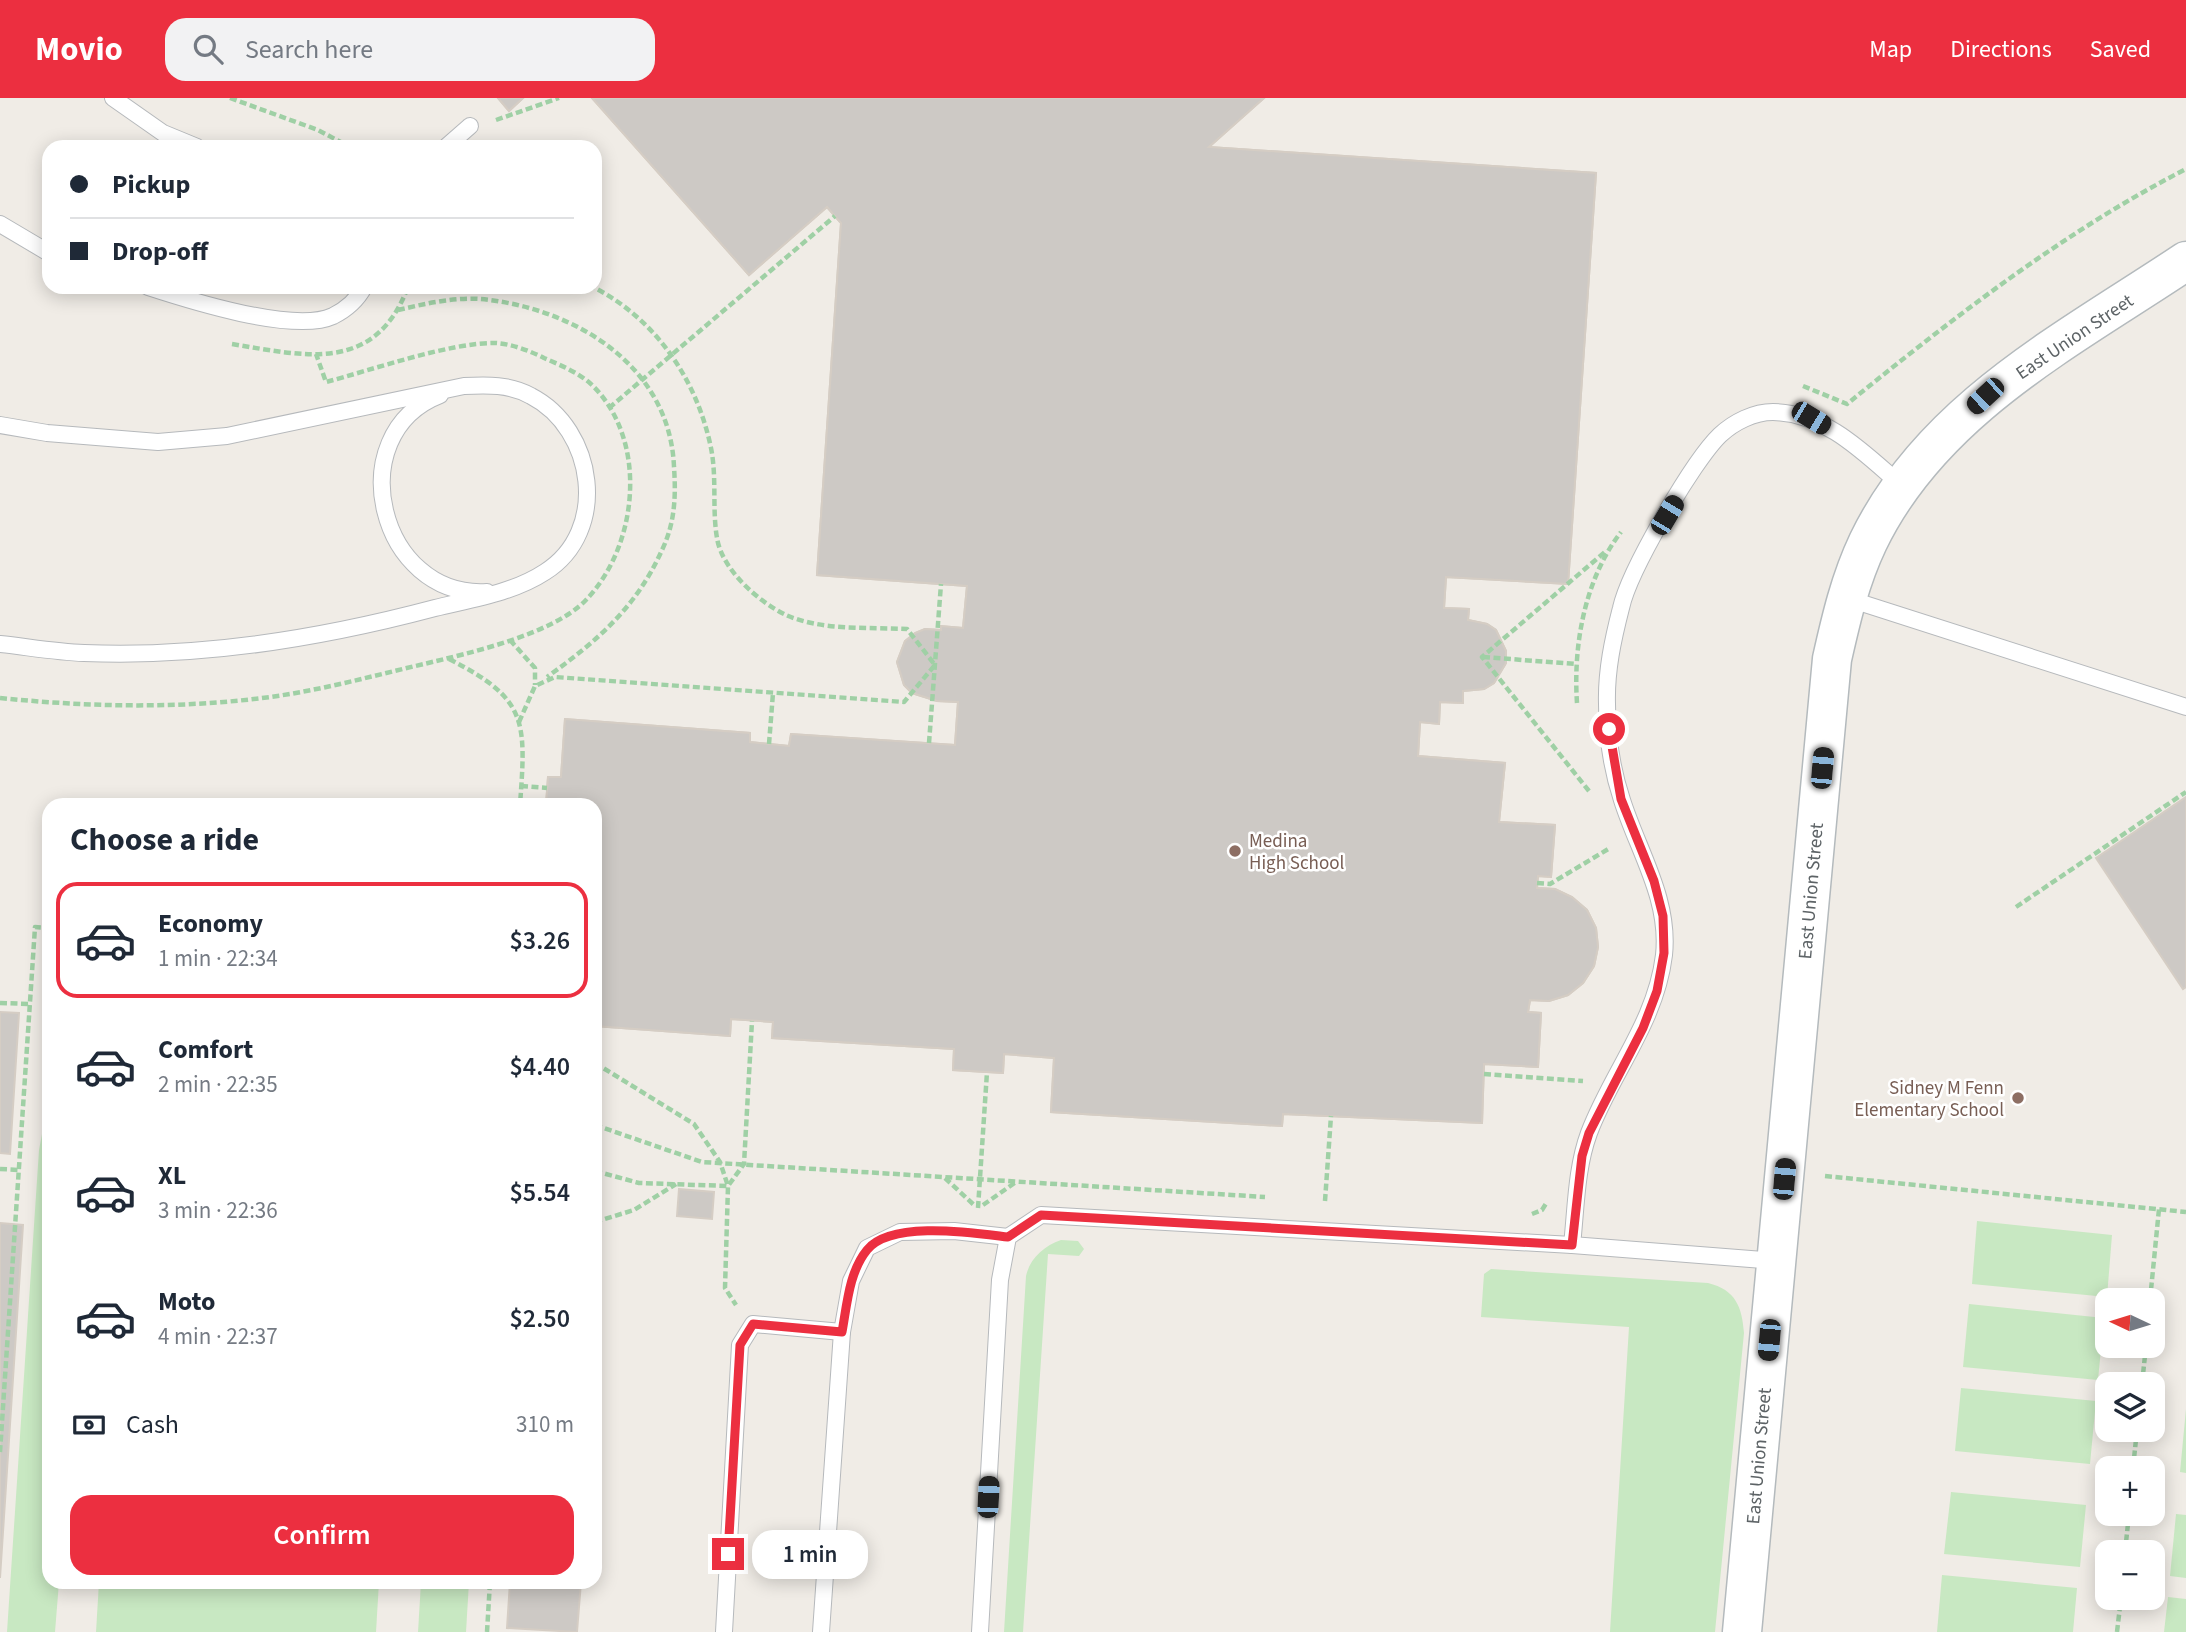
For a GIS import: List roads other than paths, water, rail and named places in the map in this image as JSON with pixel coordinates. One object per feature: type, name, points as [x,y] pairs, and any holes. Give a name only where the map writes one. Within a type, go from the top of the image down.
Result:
[{"type":"street","name":"East Union Street","points":[[1742,1632],[1832,659],[1846,598],[1868,542],[1901,485],[1938,440],[1985,396],[2186,261]]},
{"type":"lane","points":[[113,98],[163,134],[179,140]]},
{"type":"lane","points":[[454,140],[470,126]]},
{"type":"lane","points":[[0,224],[42,249]]},
{"type":"lane","points":[[170,294],[219,310],[293,320],[331,317],[356,300],[360,294]]},
{"type":"lane","points":[[0,425],[47,433],[158,442],[227,436],[464,386],[498,385],[531,395],[559,416],[579,445],[588,479],[586,513],[571,545],[548,571],[517,587],[366,626],[214,650],[84,653],[0,645]]},
{"type":"lane","points":[[464,386],[433,398],[415,412],[388,447],[381,480],[383,514],[397,545],[419,570],[448,586],[483,593],[517,587]]},
{"type":"lane","points":[[1572,1245],[1582,1156],[1589,1133],[1643,1028],[1657,991],[1664,953],[1663,916],[1654,881],[1621,799],[1612,754],[1607,704],[1609,658],[1621,607],[1636,567],[1701,459],[1719,436],[1741,419],[1770,412],[1811,418],[1847,439],[1901,485]]},
{"type":"lane","points":[[1846,598],[2186,707]]},
{"type":"lane","points":[[821,1632],[842,1332],[851,1280],[867,1248],[900,1232],[954,1231],[1008,1237],[1041,1215],[1572,1245],[1776,1261]]},
{"type":"lane","points":[[980,1632],[1000,1280],[1008,1237]]},
{"type":"lane","points":[[724,1632],[740,1345],[753,1324],[842,1332]]},
{"type":"place","name":"Medina High School","points":[[1235,851]]},
{"type":"place","name":"Sidney M Fenn Elementary School","points":[[2018,1098]]}]
